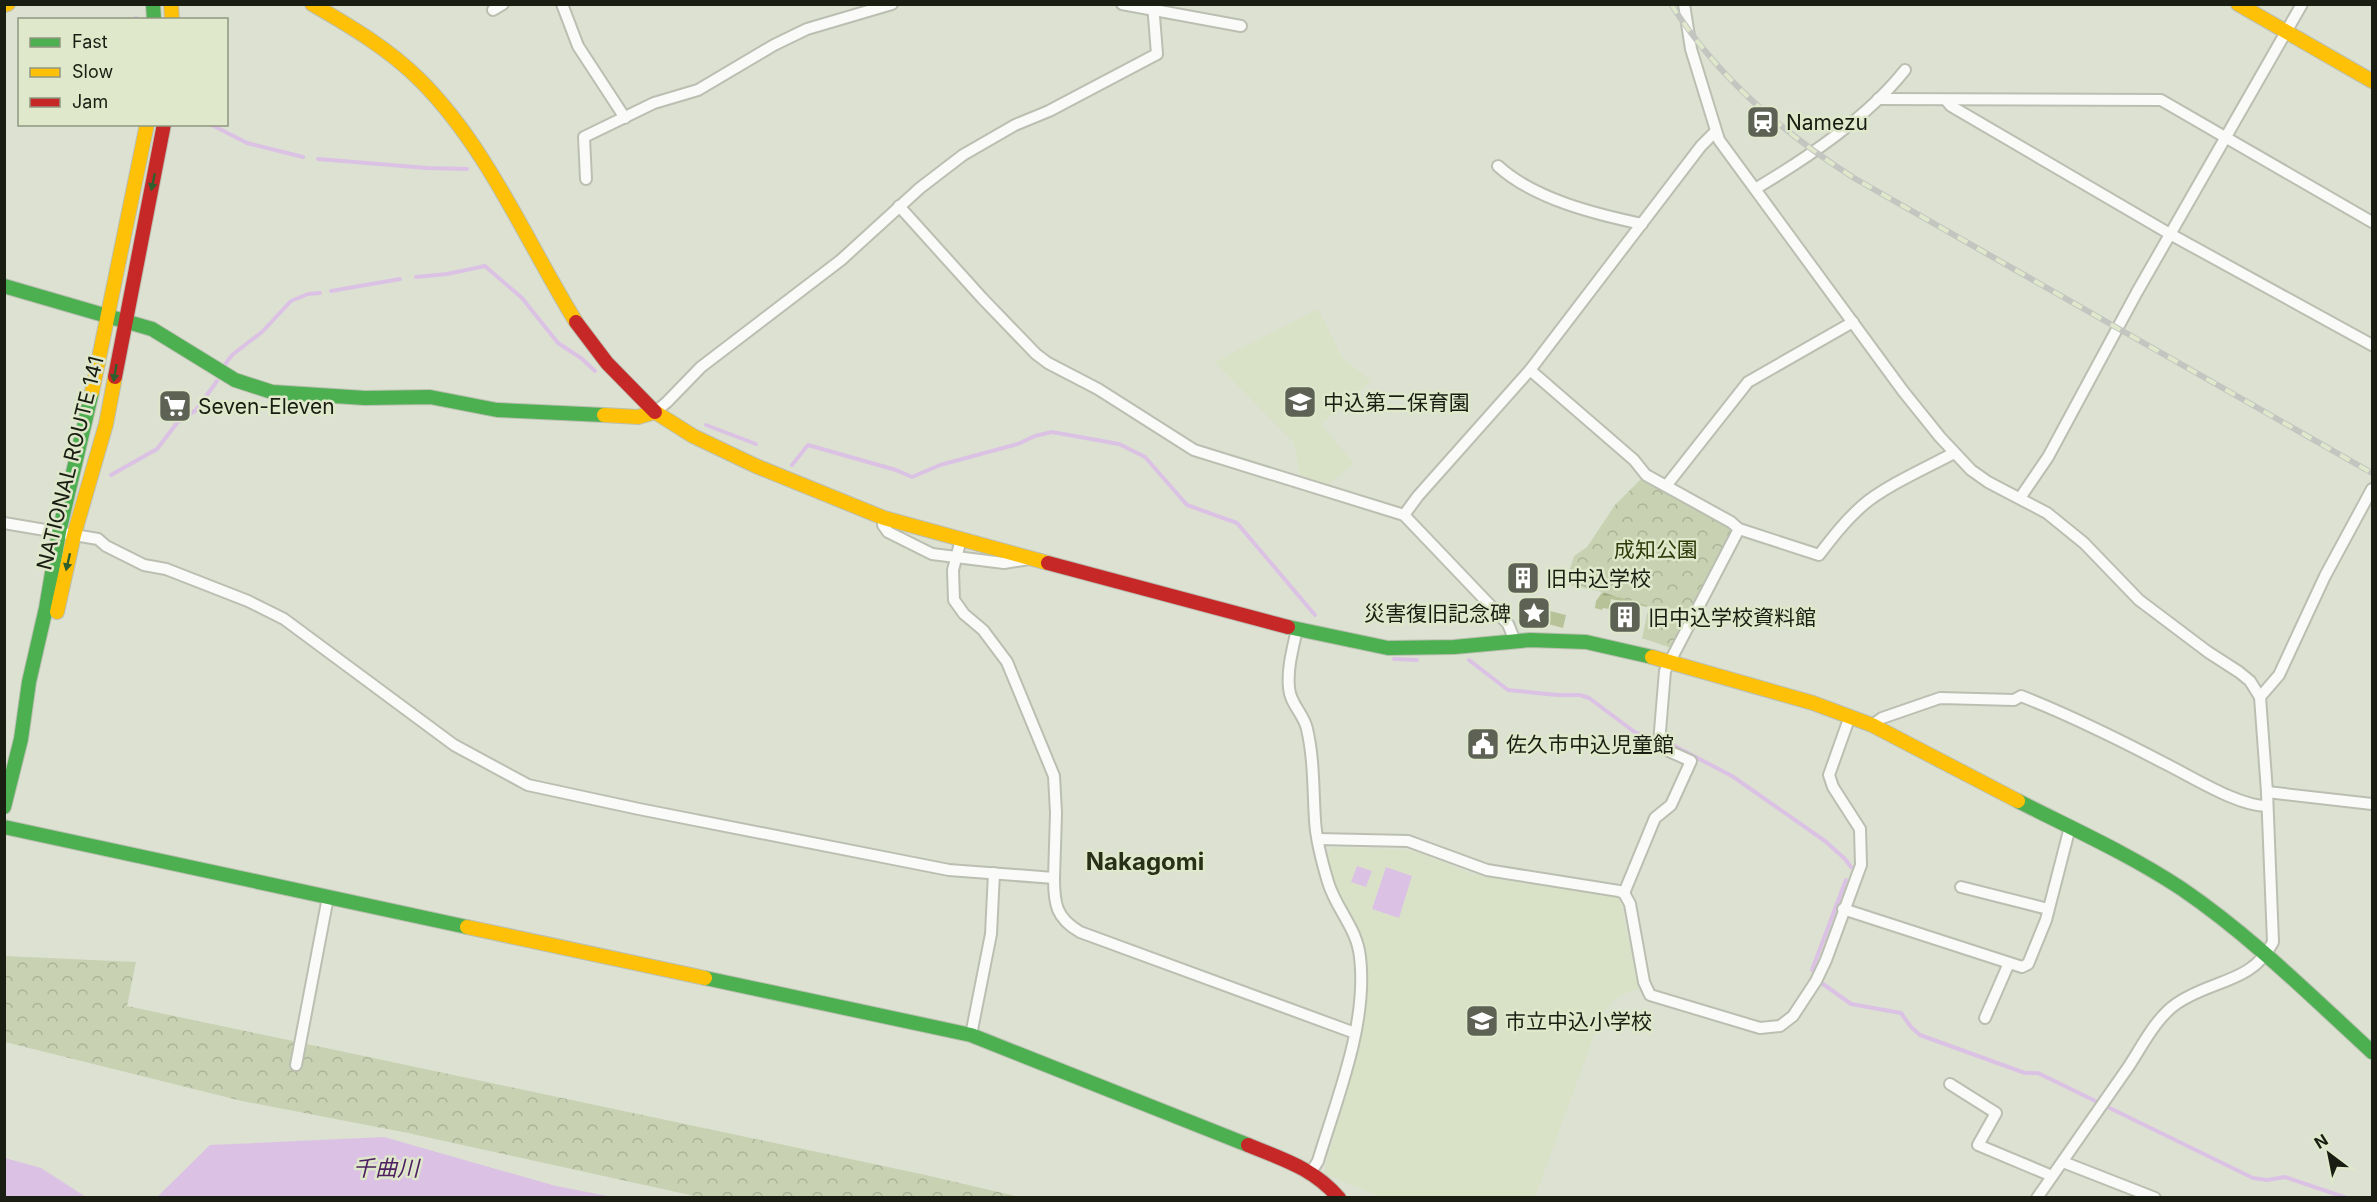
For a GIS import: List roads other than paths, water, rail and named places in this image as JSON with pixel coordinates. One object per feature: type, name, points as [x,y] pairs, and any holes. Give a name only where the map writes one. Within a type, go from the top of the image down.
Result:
[{"type":"main road","points":[[312,4],[382,47],[433,94],[488,172],[586,336],[607,363],[655,412],[693,436],[756,466],[884,518],[1297,629],[1388,648],[1454,647],[1515,641],[1586,642],[1670,660],[1850,716],[1872,725],[2070,827],[2186,890],[2267,954],[2373,1053]]},
{"type":"main road","points":[[2238,4],[2373,81]]},
{"type":"main road","name":"NATIONAL ROUTE 141","points":[[4,807],[21,739],[29,682],[46,608],[59,532],[86,423],[147,126]]},
{"type":"main road","name":"NATIONAL ROUTE 141","points":[[21,739],[42,682],[74,535],[106,424],[124,320],[164,126]]},
{"type":"main road","points":[[4,286],[107,314],[152,329],[235,380],[272,392],[365,398],[430,397],[497,410],[638,417],[655,412]]},
{"type":"main road","points":[[4,827],[971,1035],[1155,1107],[1311,1172],[1324,1181],[1339,1197]]},
{"type":"street","points":[[562,4],[578,46],[625,118]]},
{"type":"street","points":[[586,179],[584,137],[654,103],[698,90],[774,45],[807,29],[892,4]]},
{"type":"street","points":[[1122,4],[1154,8],[1241,26]]},
{"type":"street","points":[[1684,4],[1691,49],[1714,132],[1903,391],[1954,453],[1971,470],[1988,482],[2047,513],[2084,543],[2139,600],[2208,652],[2239,672],[2250,681],[2260,697],[2267,792],[2273,942],[2267,954],[2258,964],[2175,1004],[2159,1022],[2037,1197]]},
{"type":"street","points":[[2020,498],[2048,457],[2170,234],[2302,4]]},
{"type":"street","points":[[655,412],[701,367],[841,260],[899,206],[963,155],[1015,125],[1049,111],[1156,54],[1154,8]]},
{"type":"street","points":[[1755,189],[1814,153],[1878,99],[1905,70]]},
{"type":"street","points":[[1878,99],[2161,100],[2373,222]]},
{"type":"street","points":[[1946,100],[1951,106],[2170,234],[2373,345]]},
{"type":"street","points":[[1404,515],[1418,496],[1530,370],[1714,132]]},
{"type":"street","points":[[1498,166],[1509,176],[1577,208],[1642,224]]},
{"type":"street","points":[[899,206],[982,298],[1036,354],[1048,363],[1098,389],[1194,450],[1404,515],[1508,624],[1515,641]]},
{"type":"street","points":[[1666,486],[1748,382],[1853,322]]},
{"type":"street","points":[[1530,370],[1634,460],[1646,475],[1739,529],[1819,555],[1837,532],[1874,496],[1954,453]]},
{"type":"street","points":[[2260,697],[2279,675],[2325,576],[2373,489]]},
{"type":"street","points":[[884,518],[883,525],[888,532],[932,554],[955,559],[1004,563],[1020,562],[1032,558]]},
{"type":"street","points":[[4,523],[98,539],[106,546],[144,565],[166,569],[248,601],[284,619],[454,745],[528,785],[639,810],[949,870],[1054,878]]},
{"type":"street","points":[[1624,893],[1654,818],[1671,805],[1691,762],[1662,748],[1659,744],[1665,671],[1739,529]]},
{"type":"street","points":[[961,539],[955,559],[954,600],[964,614],[983,630],[1007,662],[1054,776],[1056,813],[1054,878],[1057,909],[1065,922],[1080,932],[1355,1033]]},
{"type":"street","points":[[1297,629],[1288,687],[1307,728],[1313,763],[1315,822],[1329,886],[1354,931],[1360,954],[1361,1000],[1355,1033],[1318,1161],[1311,1172]]},
{"type":"street","points":[[1872,725],[1882,718],[1940,698],[2014,700],[2020,696],[2084,722],[2231,797],[2257,806],[2267,806]]},
{"type":"street","points":[[1318,839],[1408,841],[1487,870],[1613,889],[1624,893],[1630,904],[1644,982],[1650,995],[1760,1029],[1780,1026],[1793,1016],[1816,981],[1861,865],[1860,829],[1833,788],[1829,775],[1850,716]]},
{"type":"street","points":[[2267,792],[2373,804]]},
{"type":"street","points":[[1843,909],[2022,967],[2028,964],[2046,920],[2070,827]]},
{"type":"street","points":[[971,1035],[991,934],[994,873]]},
{"type":"street","points":[[1961,887],[2048,909]]},
{"type":"street","points":[[296,1065],[328,897]]},
{"type":"street","points":[[1985,1018],[2009,963]]},
{"type":"street","points":[[1950,1084],[1996,1113],[1978,1145],[2052,1176]]},
{"type":"street","points":[[2063,1162],[2155,1197]]},
{"type":"water","points":[[1357,866],[1372,871],[1366,887],[1351,882]]},
{"type":"water","points":[[1386,867],[1412,876],[1399,918],[1372,909]]},
{"type":"water","name":"千曲川","points":[[384,1137],[556,1186],[613,1197],[157,1197],[210,1145]]},
{"type":"water","points":[[5,1158],[41,1168],[86,1197],[5,1197]]},
{"type":"waterway","points":[[214,126],[247,143],[303,157]]},
{"type":"waterway","points":[[318,159],[467,169]]},
{"type":"waterway","points":[[416,277],[447,274],[485,266],[522,298],[558,343],[581,358],[595,371]]},
{"type":"waterway","points":[[331,291],[400,279]]},
{"type":"waterway","points":[[224,366],[232,355],[262,332],[291,301],[308,294],[320,293]]},
{"type":"waterway","points":[[111,475],[157,449],[177,423],[196,410],[217,381]]},
{"type":"waterway","points":[[706,425],[756,444]]},
{"type":"waterway","points":[[792,465],[808,445],[896,470],[912,477],[940,465],[1018,444],[1035,436],[1052,432],[1119,444],[1145,457],[1187,505],[1237,523],[1315,615]]},
{"type":"waterway","points":[[1394,659],[1417,660]]},
{"type":"waterway","points":[[1469,660],[1508,690],[1580,695],[1589,698],[1636,733],[1655,737]]},
{"type":"waterway","points":[[1667,742],[1732,776],[1825,841],[1851,867]]},
{"type":"waterway","points":[[1812,970],[1846,880]]},
{"type":"waterway","points":[[1823,984],[1851,1004],[1901,1013],[1920,1035],[2025,1073],[2038,1073],[2253,1178],[2267,1180],[2285,1177],[2347,1198]]},
{"type":"railway","points":[[1671,4],[1689,31],[1731,79],[1777,122],[1827,160],[1854,178],[2372,473]]},
{"type":"place","name":"Namezu","points":[[1763,122]]},
{"type":"place","name":"中込第二保育園","points":[[1300,402]]},
{"type":"place","name":"Seven-Eleven","points":[[175,406]]},
{"type":"place","name":"旧中込学校","points":[[1523,578]]},
{"type":"place","name":"災害復旧記念碑","points":[[1534,613]]},
{"type":"place","name":"旧中込学校資料館","points":[[1625,617]]},
{"type":"place","name":"佐久市中込児童館","points":[[1483,744]]},
{"type":"place","name":"市立中込小学校","points":[[1482,1021]]},
{"type":"district","name":"Nakagomi","points":[[1145,861]]},
{"type":"park label","name":"成知公園","points":[[1656,549]]}]
